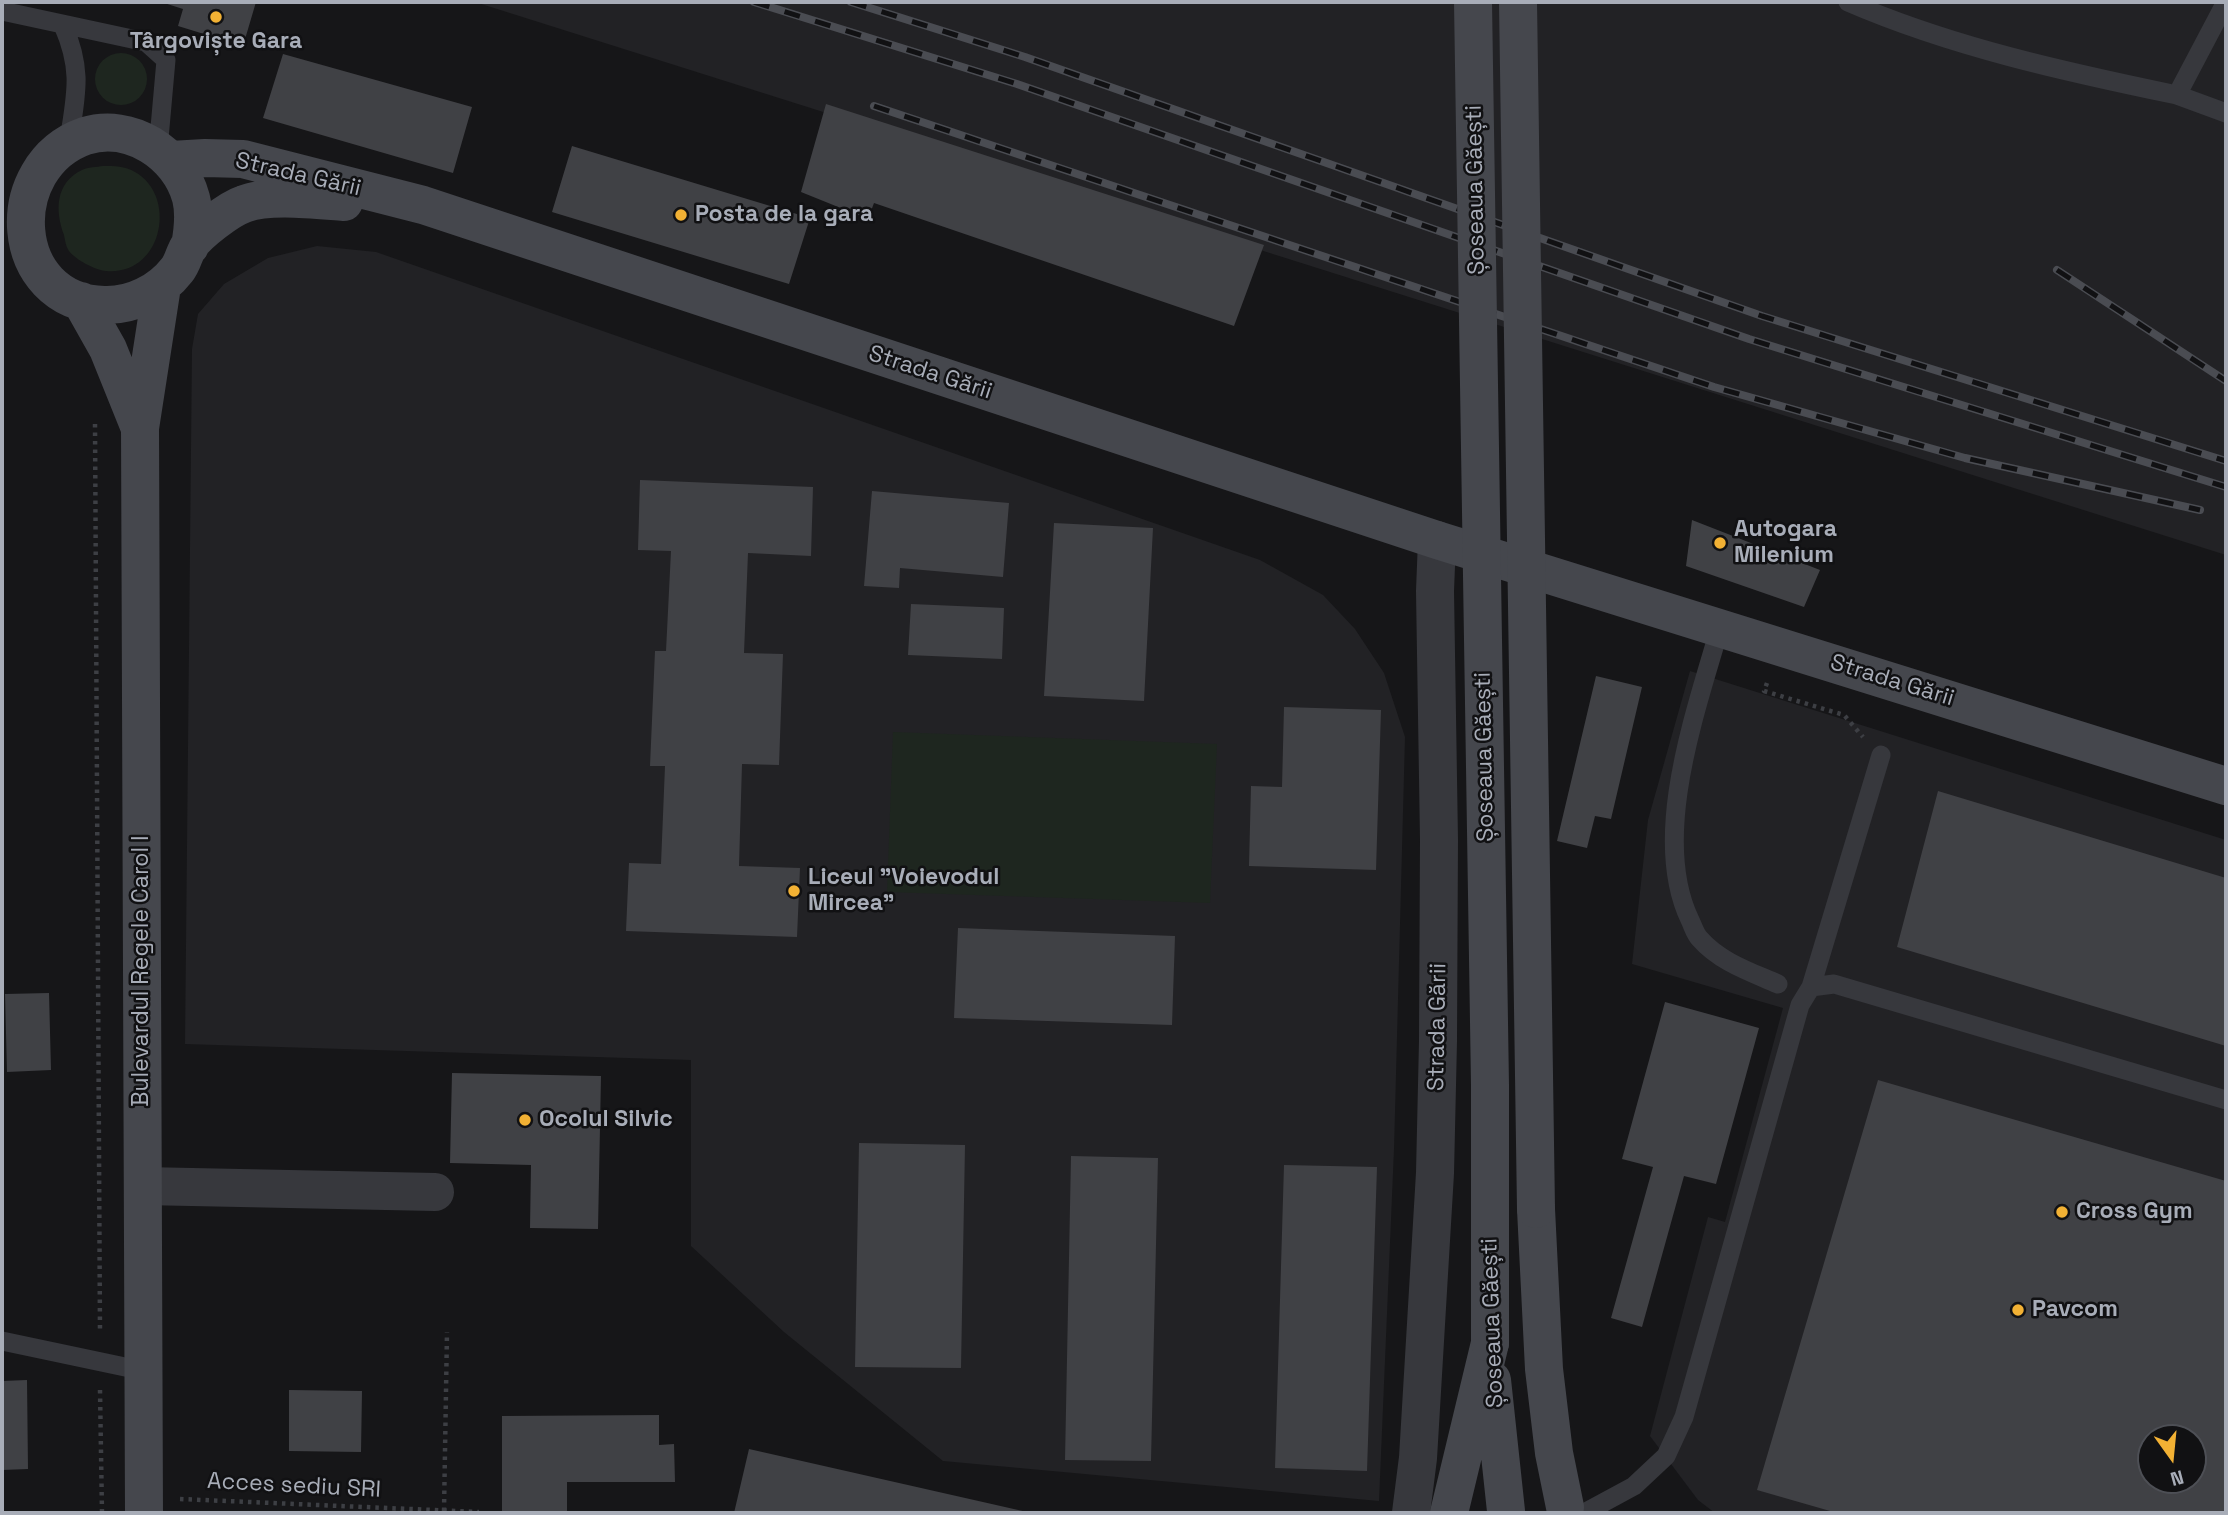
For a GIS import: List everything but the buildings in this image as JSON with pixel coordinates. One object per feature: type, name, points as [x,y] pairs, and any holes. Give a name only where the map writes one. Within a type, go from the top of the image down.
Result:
[{"type":"main road","name":"Șoseaua Găești","points":[[1473,2],[1490,1085],[1490,1343],[1504,1512]]},
{"type":"main road","name":"Șoseaua Găești","points":[[1518,2],[1535,1209],[1541,1336],[1548,1411],[1575,1511]]},
{"type":"main road","name":"Strada Gării","points":[[95,133],[122,134],[149,143],[164,155],[184,178],[192,200],[194,223],[190,246],[179,268],[162,286],[144,297],[123,304],[102,305],[64,294],[19,263],[26,248],[21,225],[22,202],[16,184],[46,158],[69,141],[95,133]]},
{"type":"main road","name":"Strada Gării","points":[[164,155],[243,159],[423,205],[1437,540],[2226,786]]},
{"type":"main road","name":"Strada Gării","points":[[190,246],[244,203],[275,199],[423,205]]},
{"type":"main road","name":"Bulevardul Regele Carol I","points":[[144,1505],[140,428],[162,286]]},
{"type":"main road","name":"Bulevardul Regele Carol I","points":[[81,301],[108,349],[140,428]]},
{"type":"main road","points":[[1449,1513],[1490,1343]]},
{"type":"main road","points":[[1504,1512],[1537,1502],[1575,1511]]},
{"type":"street","name":"Strada Gării","points":[[1411,1513],[1419,1444],[1437,1107],[1437,540]]},
{"type":"street","points":[[143,1186],[435,1192]]},
{"type":"lane","points":[[1848,2],[1926,32],[2080,75],[2177,95],[2226,113]]},
{"type":"lane","points":[[2177,95],[2226,2]]},
{"type":"lane","points":[[2,11],[146,42],[166,61],[164,155]]},
{"type":"lane","points":[[63,25],[71,44],[77,73],[69,141]]},
{"type":"lane","points":[[1720,627],[1687,743],[1677,803],[1675,851],[1678,884],[1684,908],[1698,938],[1724,959],[1778,984]]},
{"type":"lane","points":[[1575,1511],[1634,1486],[1666,1456],[1684,1417],[1800,1005],[1811,987],[1881,755]]},
{"type":"lane","points":[[1811,987],[1834,984],[2226,1100]]},
{"type":"lane","points":[[2,1341],[144,1371]]},
{"type":"path","points":[[94,416],[102,1513]]},
{"type":"path","points":[[1779,645],[1764,691],[1844,715],[1881,755]]},
{"type":"path","points":[[444,1511],[447,1332]]},
{"type":"path","name":"Acces sediu SRI","points":[[144,1505],[480,1512]]},
{"type":"shaded area","points":[[475,2],[2226,2],[2226,555]]},
{"type":"shaded area","points":[[121,53],[131,55],[139,61],[145,69],[145,89],[139,97],[131,103],[121,105],[111,103],[103,97],[97,89],[95,79],[97,69],[103,61],[111,55]]},
{"type":"shaded area","points":[[103,166],[123,167],[135,172],[148,183],[157,198],[160,215],[152,248],[141,261],[125,269],[106,271],[91,267],[72,254],[68,249],[59,217],[59,198],[67,182],[82,170]]},
{"type":"shaded area","name":"Liceul \"Voievodul Mircea\"","points":[[317,246],[376,252],[1260,560],[1323,595],[1355,629],[1384,673],[1405,737],[1394,1149],[1379,1501],[943,1461],[784,1332],[691,1246],[691,1060],[185,1044],[192,349],[198,314],[224,284],[268,258]]},
{"type":"shaded area","points":[[1690,671],[2226,840],[2226,1513],[1715,1513],[1698,1500],[1650,1436],[1708,1217],[1725,1222],[1783,1008],[1632,964],[1648,820]]},
{"type":"shaded area","points":[[893,732],[1217,744],[1210,903],[887,892]]},
{"type":"railway","points":[[754,2],[1017,84],[1749,339],[2226,487]]},
{"type":"railway","points":[[851,2],[1025,57],[1762,316],[2226,461]]},
{"type":"railway","points":[[874,106],[1714,387],[1965,458],[2200,510]]},
{"type":"railway","points":[[2057,270],[2226,381]]},
{"type":"place","name":"Târgoviște Gara","points":[[216,17]]},
{"type":"place","name":"Posta de la gara","points":[[681,215]]},
{"type":"place","name":"Autogara Milenium","points":[[1720,543]]},
{"type":"place","name":"Liceul \"Voievodul Mircea\"","points":[[794,891]]},
{"type":"place","name":"Ocolul Silvic","points":[[525,1120]]},
{"type":"place","name":"Cross Gym","points":[[2062,1212]]},
{"type":"place","name":"Pavcom","points":[[2018,1310]]}]
